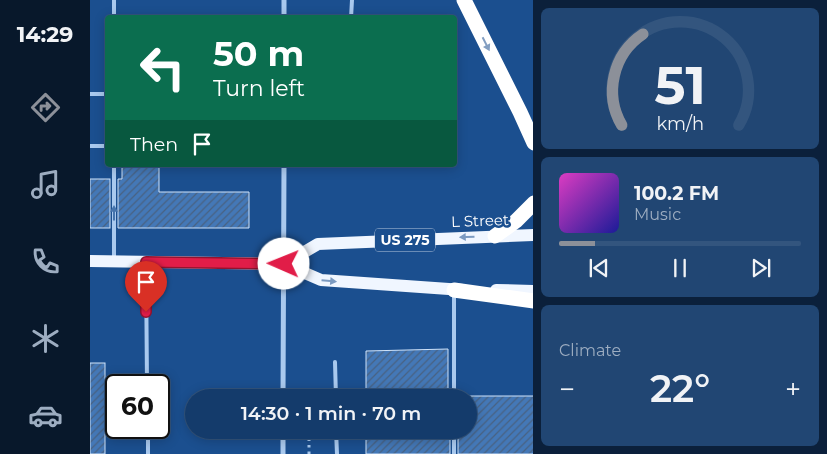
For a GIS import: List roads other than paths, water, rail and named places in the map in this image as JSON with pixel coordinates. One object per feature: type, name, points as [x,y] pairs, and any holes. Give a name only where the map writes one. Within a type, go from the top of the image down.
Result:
[{"type":"highway","points":[[464,0],[533,142]]},
{"type":"highway","points":[[495,236],[516,222],[533,204]]},
{"type":"highway","points":[[454,290],[533,301]]},
{"type":"main road","name":"L Street","points":[[284,264],[318,244],[533,235]]},
{"type":"main road","points":[[90,261],[284,264],[321,280],[454,290],[533,291]]},
{"type":"street","points":[[284,0],[284,15]]},
{"type":"street","points":[[283,389],[284,167]]},
{"type":"street","points":[[283,439],[283,454]]},
{"type":"lane","points":[[114,0],[114,15]]},
{"type":"lane","points":[[352,0],[352,15]]},
{"type":"lane","points":[[90,94],[105,94]]},
{"type":"lane","points":[[90,146],[105,146]]},
{"type":"lane","points":[[114,167],[114,262]]},
{"type":"lane","points":[[146,262],[147,374]]},
{"type":"lane","points":[[454,290],[454,389]]},
{"type":"lane","points":[[335,362],[336,389]]},
{"type":"lane","points":[[148,439],[148,454]]},
{"type":"lane","points":[[336,439],[337,454]]},
{"type":"lane","points":[[454,439],[454,454]]}]
